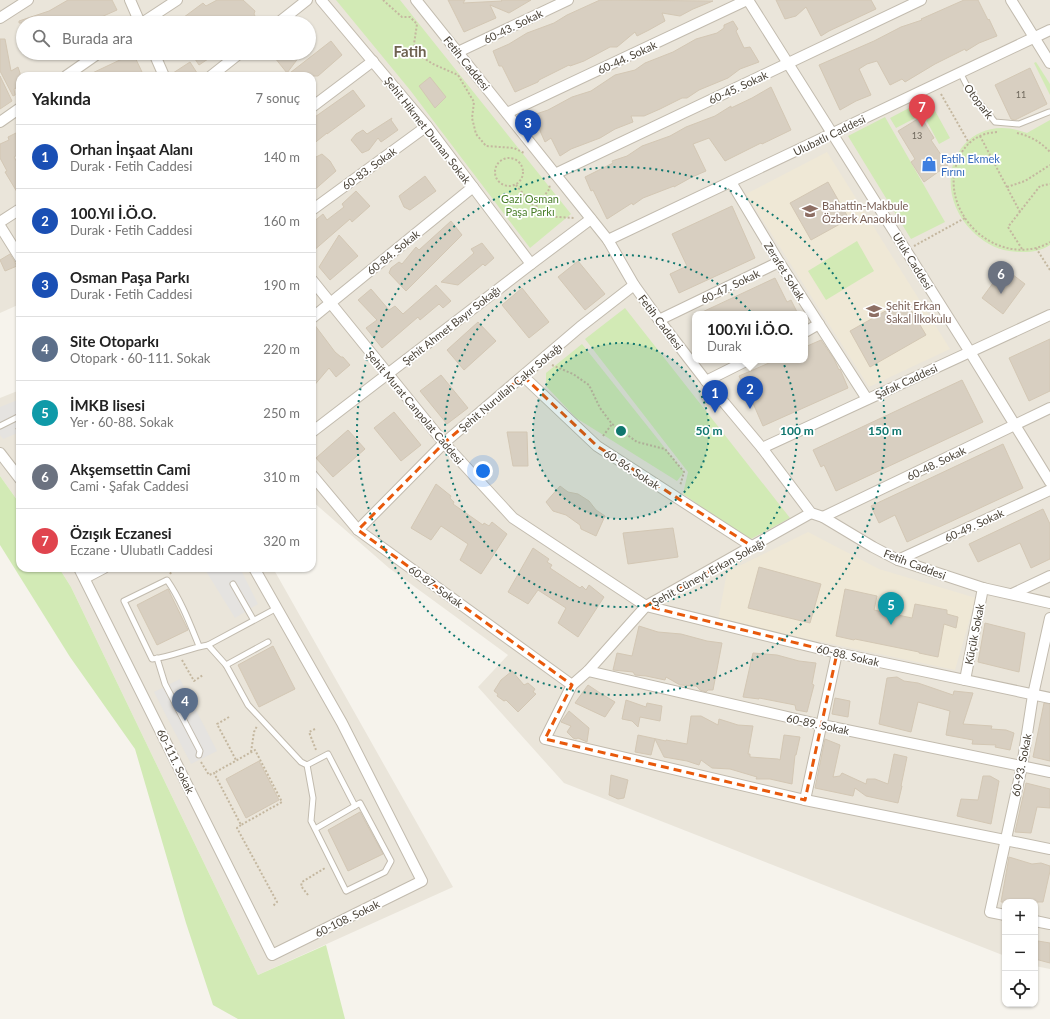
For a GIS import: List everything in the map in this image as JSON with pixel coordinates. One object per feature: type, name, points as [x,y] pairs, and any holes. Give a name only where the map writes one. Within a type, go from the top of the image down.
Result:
[{"type":"street","points":[[0,18],[28,0]]},
{"type":"street","points":[[130,0],[138,16]]},
{"type":"street","points":[[152,16],[177,0]]},
{"type":"street","points":[[287,16],[307,0]]},
{"type":"street","name":"Şehit Hikmet Duman Sokak","points":[[321,0],[427,126],[531,264]]},
{"type":"street","name":"Fetih Caddesi","points":[[416,0],[608,240],[634,285],[692,363]]},
{"type":"street","name":"60-43. Sokak","points":[[458,52],[568,0]]},
{"type":"street","name":"Ufuk Caddesi","points":[[747,0],[906,250],[1050,482]]},
{"type":"street","name":"60-44. Sokak","points":[[507,113],[747,0]]},
{"type":"street","name":"60-45. Sokak","points":[[555,174],[921,0]]},
{"type":"street","points":[[1011,0],[1050,63]]},
{"type":"street","name":"Ulubatlı Caddesi","points":[[608,240],[1050,30]]},
{"type":"street","points":[[72,72],[89,60]]},
{"type":"street","points":[[157,60],[162,72]]},
{"type":"street","points":[[216,72],[231,60]]},
{"type":"street","points":[[316,104],[373,61]]},
{"type":"street","points":[[0,122],[16,111]]},
{"type":"street","name":"60-83. Sokak","points":[[316,207],[427,126]]},
{"type":"street","name":"Zerafet Sokak","points":[[731,182],[779,262],[866,399]]},
{"type":"street","name":"60-84. Sokak","points":[[316,315],[473,187]]},
{"type":"street","points":[[16,212],[0,224],[16,251]]},
{"type":"street","name":"Şehit Ahmet Bayır Sokağı","points":[[316,429],[591,219]]},
{"type":"street","name":"60-47. Sokak","points":[[659,320],[779,262]]},
{"type":"street","name":"Şehit Murat Canpolat Caddesi","points":[[316,285],[444,443],[513,518],[646,606]]},
{"type":"street","name":"Şehit Nurullah Çakır Sokağı","points":[[358,530],[444,443],[580,327],[634,285]]},
{"type":"street","name":"Şafak Caddesi","points":[[762,448],[1050,314]]},
{"type":"street","points":[[808,330],[819,324]]},
{"type":"street","name":"Fetih Caddesi","points":[[692,363],[762,448],[811,513],[823,518],[898,560],[983,588],[1050,604]]},
{"type":"street","points":[[706,381],[742,363]]},
{"type":"street","name":"60-86. Sokak","points":[[522,376],[596,445],[753,547]]},
{"type":"street","name":"60-48. Sokak","points":[[823,518],[1050,408]]},
{"type":"street","points":[[0,453],[16,474]]},
{"type":"street","name":"60-87. Sokak","points":[[316,479],[358,530],[572,685]]},
{"type":"street","name":"60-49. Sokak","points":[[898,560],[1050,490]]},
{"type":"street","name":"Şehit Cüneyt Erkan Sokağı","points":[[805,800],[545,740],[572,685],[588,671],[646,606],[811,513]]},
{"type":"street","name":"60-111. Sokak","points":[[81,572],[272,955]]},
{"type":"street","points":[[85,578],[96,572]]},
{"type":"street","points":[[256,572],[277,608]]},
{"type":"street","points":[[1012,594],[1050,576]]},
{"type":"street","name":"Küçük Sokak","points":[[965,680],[983,588]]},
{"type":"street","name":"60-88. Sokak","points":[[646,606],[837,653],[1050,698]]},
{"type":"street","name":"60-108. Sokak","points":[[272,955],[422,881],[342,723],[277,608]]},
{"type":"street","name":"60-93. Sokak","points":[[1002,914],[990,912],[1022,766],[1033,695],[1050,618]]},
{"type":"street","points":[[837,653],[805,800],[1050,849]]},
{"type":"street","name":"60-89. Sokak","points":[[588,671],[822,726],[1050,772]]},
{"type":"street","points":[[1038,922],[1050,924]]},
{"type":"lane","name":"Otopark","points":[[960,72],[969,90],[995,122],[1019,124],[1049,112]]},
{"type":"lane","points":[[0,426],[16,418]]},
{"type":"lane","points":[[199,646],[186,615],[167,580],[124,601],[152,659],[178,654],[199,646],[208,645],[253,619],[277,608]]},
{"type":"lane","points":[[233,584],[253,619]]},
{"type":"lane","points":[[226,665],[268,642]]},
{"type":"lane","points":[[208,645],[226,665],[248,704],[301,762],[307,765]]},
{"type":"lane","points":[[156,658],[165,684],[200,751],[199,755]]},
{"type":"lane","points":[[307,765],[328,754],[355,806]]},
{"type":"lane","points":[[307,765],[313,798],[311,821],[315,829],[333,864],[346,891],[385,872],[391,861],[360,803],[315,829]]},
{"type":"path","points":[[383,0],[402,17],[410,17],[417,24],[414,44],[418,55],[433,64],[458,75],[474,102],[472,118],[476,134],[486,146],[514,148],[528,155]]},
{"type":"path","points":[[935,84],[969,143]]},
{"type":"path","points":[[1000,132],[980,136],[969,143],[958,158],[953,176],[954,194],[960,211],[979,234],[987,240],[1006,248],[1022,250],[1036,248],[1050,242]]},
{"type":"path","points":[[1014,132],[1032,138],[1050,152]]},
{"type":"path","points":[[980,136],[1020,212]]},
{"type":"path","points":[[510,158],[515,159],[521,165],[523,174],[520,182],[516,185],[503,185],[496,179],[496,166],[502,160],[510,158]]},
{"type":"path","points":[[1007,187],[1025,181],[1050,165]]},
{"type":"path","points":[[536,206],[550,188],[548,183]]},
{"type":"path","points":[[1022,250],[1008,227],[1040,186],[1050,184]]},
{"type":"path","points":[[516,185],[545,214],[556,217],[591,219]]},
{"type":"path","points":[[906,250],[965,218]]},
{"type":"path","points":[[1036,248],[1050,270]]},
{"type":"path","points":[[541,360],[573,374],[589,385],[600,408],[612,424],[637,442],[665,449],[684,472],[676,497]]},
{"type":"path","points":[[596,445],[612,424]]},
{"type":"path","points":[[178,654],[194,681],[203,675]]},
{"type":"path","points":[[229,717],[217,724],[236,760]]},
{"type":"path","points":[[250,752],[254,732],[260,717]]},
{"type":"path","points":[[315,729],[309,732],[320,759]]},
{"type":"path","points":[[199,755],[209,775],[255,750],[282,802],[237,828],[277,902],[273,906]]},
{"type":"path","points":[[214,773],[241,825]]},
{"type":"path","points":[[308,895],[301,886],[302,882],[333,864]]},
{"type":"highlighted area","points":[[523,376],[597,446],[753,547],[646,606],[837,653],[805,800],[545,739],[572,685],[358,530],[444,443]]},
{"type":"shaded area","points":[[0,0],[1050,0],[1050,969],[1038,967],[1038,899],[1002,899],[1002,955],[564,783],[478,687],[508,655],[389,568],[316,504],[316,72],[16,72],[16,306],[0,313]]},
{"type":"shaded area","points":[[827,152],[950,349],[869,387],[746,194]]},
{"type":"shaded area","points":[[16,392],[16,498],[0,476],[0,398]]},
{"type":"shaded area","points":[[16,401],[16,434],[3,439],[0,435],[0,407]]},
{"type":"shaded area","points":[[808,532],[879,569],[976,598],[955,670],[718,620],[727,572]]},
{"type":"shaded area","points":[[62,572],[275,572],[453,887],[258,975],[71,587]]},
{"type":"shaded area","points":[[206,572],[242,572],[258,604],[235,618]]},
{"type":"shaded area","points":[[180,679],[217,751],[191,764],[154,692]]},
{"type":"green space","name":"Gazi Osman Paşa Parkı","points":[[336,0],[400,0],[571,214],[530,248],[410,90]]},
{"type":"green space","points":[[1036,62],[1050,84],[1050,95],[1034,63]]},
{"type":"green space","points":[[928,98],[950,138],[939,144],[923,114],[896,128],[890,118]]},
{"type":"green space","points":[[885,117],[945,222],[911,239],[848,136]]},
{"type":"green space","points":[[1050,120],[1050,245],[1036,251],[1019,252],[1004,250],[980,238],[972,231],[958,212],[951,192],[951,173],[957,155],[968,141],[984,131],[1004,128],[1027,133]]},
{"type":"green space","points":[[857,241],[874,271],[826,300],[808,271]]},
{"type":"green space","points":[[625,308],[790,518],[749,540],[683,494],[688,472],[585,339]]},
{"type":"green space","points":[[582,344],[684,472],[677,481],[576,418],[546,386],[546,373]]},
{"type":"green space","points":[[0,476],[16,498],[16,571],[0,545]]},
{"type":"green space","points":[[17,572],[62,572],[71,587],[258,975],[326,945],[345,1019],[238,1019],[213,1005],[186,923],[135,749],[70,657]]},
{"type":"building","points":[[68,0],[112,0],[117,10],[104,16],[34,16],[49,11]]},
{"type":"building","points":[[217,0],[243,0],[255,11],[255,16],[185,16],[203,3],[206,6]]},
{"type":"building","points":[[448,0],[465,0],[463,3],[502,1],[501,0],[531,0],[509,13],[490,5],[496,18],[464,32]]},
{"type":"building","points":[[600,0],[713,1],[680,16],[662,13],[665,21],[649,30],[637,36],[635,32],[617,47],[610,47],[584,61],[570,66],[569,65],[539,80],[538,82],[515,92],[502,66],[499,66],[493,51],[509,44],[527,33],[554,23],[567,15]]},
{"type":"building","points":[[776,0],[871,0],[876,9],[821,36],[806,7],[796,16],[785,19]]},
{"type":"building","points":[[964,0],[978,0],[997,36],[979,43],[966,51],[965,49],[935,64],[905,82],[902,79],[890,85],[877,61],[867,64],[859,69],[871,95],[840,110],[819,65]]},
{"type":"building","points":[[733,21],[738,29],[736,31],[744,48],[750,47],[759,62],[740,69],[728,78],[699,90],[687,98],[682,98],[644,116],[631,116],[633,122],[615,129],[600,138],[571,149],[560,156],[551,138],[545,142],[533,115],[548,110],[572,97],[591,91],[615,75],[635,70],[645,63],[673,52],[696,39],[717,33],[724,28],[724,25]]},
{"type":"building","points":[[0,39],[5,39],[11,71],[18,67],[20,72],[16,72],[16,88],[14,89],[15,95],[13,96],[0,71]]},
{"type":"building","points":[[331,41],[342,55],[318,76],[316,76],[316,72],[291,72],[307,60],[316,60],[316,53]]},
{"type":"building","points":[[120,60],[136,60],[142,72],[94,72]]},
{"type":"building","points":[[196,60],[206,60],[199,65]]},
{"type":"building","points":[[277,60],[297,60],[288,72]]},
{"type":"building","points":[[190,62],[196,72],[175,72]]},
{"type":"building","points":[[1030,68],[1047,104],[1015,120],[1011,119],[995,85]]},
{"type":"building","points":[[0,76],[12,101],[0,109]]},
{"type":"building","points":[[430,77],[446,97],[435,108],[419,86]]},
{"type":"building","points":[[771,87],[791,130],[725,161],[709,138],[693,144],[706,171],[674,187],[643,198],[633,205],[632,203],[607,219],[585,177],[613,163],[612,161],[627,156],[642,146],[670,136],[686,127],[715,116],[731,106],[731,108]]},
{"type":"building","points":[[353,90],[365,106],[316,142],[316,116]]},
{"type":"building","points":[[921,117],[934,138],[931,140],[948,165],[924,182],[911,162],[915,159],[898,131]]},
{"type":"building","points":[[392,118],[391,120],[398,130],[381,142],[378,138],[369,150],[362,153],[351,140],[356,134],[363,130],[367,134]]},
{"type":"building","points":[[16,133],[16,156],[14,157],[16,160],[16,190],[5,172],[7,171],[0,158],[0,144],[9,140],[8,137]]},
{"type":"building","points":[[322,154],[330,161],[336,171],[316,188],[316,157]]},
{"type":"building","points":[[425,176],[436,191],[410,210],[404,207],[399,196]]},
{"type":"building","points":[[828,182],[849,219],[811,240],[790,203]]},
{"type":"building","points":[[356,191],[370,206],[352,222],[350,219],[316,249],[316,220],[323,214],[327,220],[344,207],[342,204]]},
{"type":"building","points":[[732,206],[755,258],[679,293],[670,274],[687,266],[672,234]]},
{"type":"building","points":[[451,221],[462,235],[406,291],[389,273],[391,268],[399,262],[402,264],[416,247],[419,250]]},
{"type":"building","points":[[339,235],[358,256],[330,280],[319,267]]},
{"type":"building","points":[[482,243],[494,258],[485,266],[483,264],[458,285],[441,282],[474,253],[471,249]]},
{"type":"building","points":[[10,254],[16,266],[5,271],[0,260]]},
{"type":"building","points":[[578,261],[605,294],[585,310],[558,277]]},
{"type":"building","points":[[1004,268],[1025,284],[1003,314],[982,298]]},
{"type":"building","points":[[775,278],[787,302],[791,300],[796,311],[704,311]]},
{"type":"building","points":[[436,285],[451,301],[443,308],[439,304],[420,320],[418,317],[382,348],[366,328],[377,320],[358,300],[371,289],[389,310],[395,306],[403,314]]},
{"type":"building","points":[[522,288],[549,322],[529,338],[502,305]]},
{"type":"building","points":[[905,300],[926,335],[870,367],[850,331]]},
{"type":"building","points":[[478,322],[496,341],[464,370],[447,350]]},
{"type":"building","points":[[316,327],[335,352],[343,357],[350,365],[336,377],[329,368],[316,383]]},
{"type":"building","points":[[1050,339],[1050,391],[1029,401],[1009,358]]},
{"type":"building","points":[[821,340],[834,359],[839,370],[840,369],[848,388],[763,426],[749,394],[748,395],[739,376],[769,363],[808,363],[808,346]]},
{"type":"building","points":[[441,375],[468,408],[447,424],[420,391]]},
{"type":"building","points":[[962,380],[983,422],[836,491],[824,465],[821,467],[813,450]]},
{"type":"building","points":[[394,412],[421,445],[401,461],[374,428]]},
{"type":"building","points":[[348,430],[365,449],[333,477],[316,458]]},
{"type":"building","points":[[507,432],[527,432],[528,466],[513,466]]},
{"type":"building","points":[[1003,444],[1023,488],[907,542],[895,515],[879,523],[871,506]]},
{"type":"building","points":[[436,484],[451,496],[450,498],[454,502],[453,504],[483,525],[484,523],[489,526],[492,522],[507,534],[481,574],[460,560],[468,544],[441,526],[431,540],[411,528]]},
{"type":"building","points":[[560,486],[568,492],[578,494],[589,501],[596,510],[605,516],[596,536],[581,529],[580,525],[566,515],[553,511],[546,502]]},
{"type":"building","points":[[1043,509],[1050,524],[1050,559],[1031,568],[1020,543],[978,562],[969,544]]},
{"type":"building","points":[[673,528],[678,557],[628,564],[623,533]]},
{"type":"building","points":[[533,548],[549,559],[547,562],[552,565],[550,568],[580,588],[582,586],[586,590],[589,585],[604,597],[578,637],[558,623],[566,608],[538,590],[528,604],[508,592]]},
{"type":"building","points":[[759,567],[821,584],[810,623],[748,608]]},
{"type":"building","points":[[168,589],[188,630],[157,645],[137,605]]},
{"type":"building","points":[[845,589],[877,596],[874,610],[912,618],[915,604],[947,610],[947,614],[958,617],[956,628],[944,624],[938,657],[836,636]]},
{"type":"building","points":[[985,623],[1025,633],[1019,672],[978,662]]},
{"type":"building","points":[[639,626],[658,632],[681,634],[707,641],[722,643],[713,690],[708,690],[706,692],[700,690],[696,686],[680,685],[666,677],[665,680],[635,675],[633,672],[613,670],[617,653],[632,656]]},
{"type":"building","points":[[273,646],[295,689],[259,707],[238,665]]},
{"type":"building","points":[[753,653],[777,655],[799,661],[816,663],[812,684],[814,685],[807,712],[796,710],[795,705],[759,698],[743,697]]},
{"type":"building","points":[[512,671],[524,685],[528,683],[535,689],[533,692],[536,694],[518,712],[506,700],[504,701],[497,696],[498,694],[494,691],[501,680]]},
{"type":"building","points":[[897,677],[904,681],[918,683],[953,695],[954,691],[973,693],[963,724],[992,726],[991,729],[1006,730],[1014,733],[1010,750],[995,747],[996,745],[972,744],[973,740],[946,735],[950,711],[918,702],[911,732],[879,724],[887,678]]},
{"type":"building","points":[[588,685],[615,702],[605,717],[575,703]]},
{"type":"building","points":[[835,698],[850,701],[848,717],[832,714]]},
{"type":"building","points":[[626,700],[646,707],[647,703],[662,706],[660,721],[640,717],[638,727],[632,721],[622,719]]},
{"type":"building","points":[[1044,703],[1050,704],[1050,761],[1033,757]]},
{"type":"building","points":[[569,711],[589,728],[587,742],[578,738],[573,738],[567,732],[571,726],[561,722]]},
{"type":"building","points":[[691,716],[701,716],[718,725],[719,719],[738,725],[753,726],[748,754],[750,754],[750,757],[780,760],[784,735],[800,737],[795,755],[792,784],[770,779],[756,779],[757,777],[730,769],[712,768],[701,760],[699,765],[687,761],[664,757],[655,739],[651,755],[635,752],[638,735],[687,744]]},
{"type":"building","points":[[825,739],[840,745],[833,777],[840,776],[842,773],[866,784],[867,779],[875,779],[888,784],[894,754],[907,757],[898,803],[866,796],[855,788],[853,796],[815,788]]},
{"type":"building","points":[[259,761],[279,800],[246,818],[226,779]]},
{"type":"building","points":[[611,775],[628,780],[624,798],[618,799],[609,795]]},
{"type":"building","points":[[983,776],[990,776],[999,781],[991,824],[957,816],[961,799],[978,800]]},
{"type":"building","points":[[1026,783],[1050,789],[1050,808],[1037,807],[1031,833],[1015,832]]},
{"type":"building","points":[[360,812],[383,854],[348,871],[328,830]]},
{"type":"building","points":[[1009,857],[1032,864],[1041,863],[1050,866],[1043,902],[1038,902],[1038,899],[1002,899],[1001,902]]},
{"type":"building","points":[[1038,941],[1050,943],[1050,963],[1038,960]]},
{"type":"place","name":"Özışık Eczanesi","points":[[922,127]]},
{"type":"place","name":"Osman Paşa Parkı","points":[[528,143]]},
{"type":"place","name":"Fatih Ekmek Fırını","points":[[929,164]]},
{"type":"place","name":"Bahattin-Makbule Özberk Anaokulu","points":[[810,211]]},
{"type":"place","name":"Akşemsettin Cami","points":[[1001,294]]},
{"type":"place","name":"Şehit Erkan Sakal İlkokulu","points":[[874,311]]},
{"type":"place","name":"100.Yıl İ.Ö.O.","points":[[750,409]]},
{"type":"place","name":"Orhan İnşaat Alanı","points":[[715,413]]},
{"type":"place","name":"İMKB lisesi","points":[[891,625]]},
{"type":"place","name":"Site Otoparkı","points":[[185,721]]},
{"type":"district","name":"Fatih","points":[[410,51]]}]
